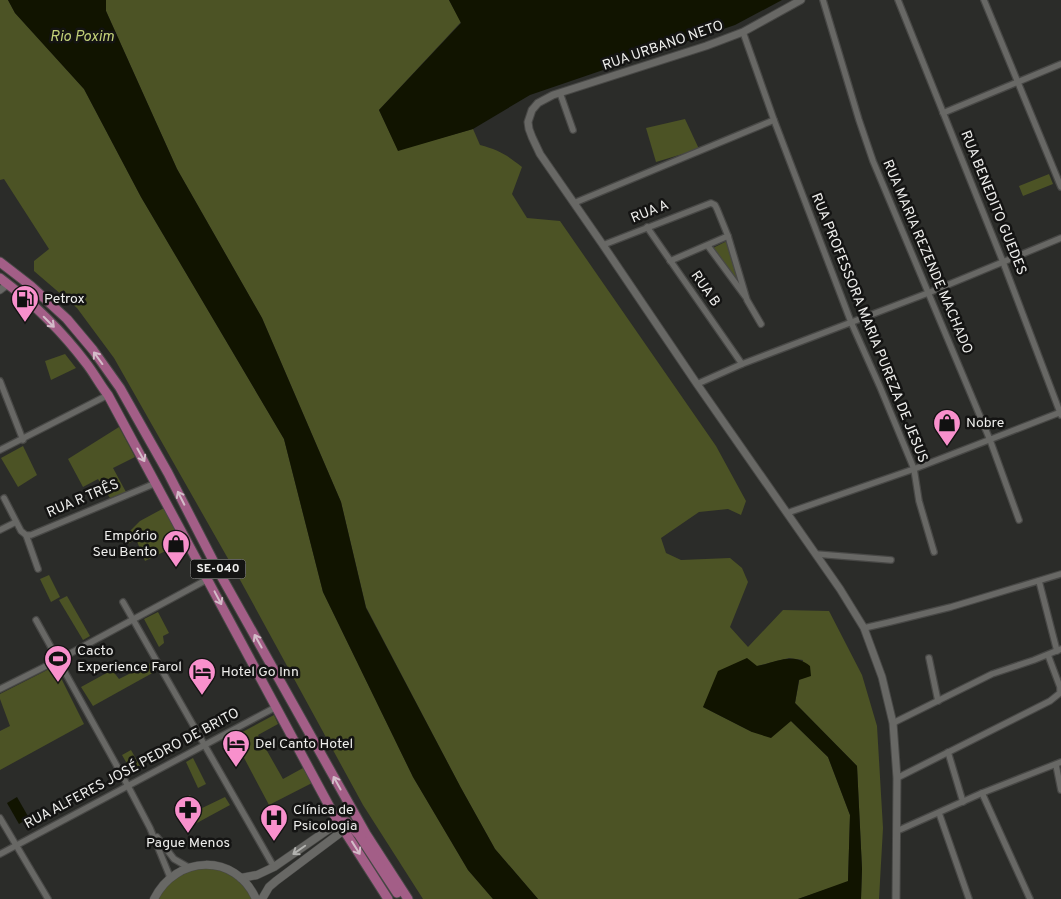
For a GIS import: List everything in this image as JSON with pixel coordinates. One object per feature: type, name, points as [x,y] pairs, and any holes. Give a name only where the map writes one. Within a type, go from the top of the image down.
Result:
[{"type":"main road","name":"SE-040","points":[[0,262],[31,286],[67,320],[93,350],[120,388],[168,473],[225,582],[366,834],[408,899]]},
{"type":"main road","name":"SE-040","points":[[0,278],[35,307],[61,334],[86,363],[108,395],[276,707],[343,825],[388,899]]},
{"type":"main road","points":[[262,899],[269,887],[343,825],[348,802]]},
{"type":"main road","points":[[241,878],[257,875],[274,868],[343,825]]},
{"type":"main road","points":[[343,825],[359,835],[402,899]]},
{"type":"main road","points":[[154,899],[170,877],[188,867],[199,865],[222,867],[232,871],[252,890],[256,899]]},
{"type":"street","name":"RUA URBANO NETO","points":[[574,202],[540,154],[529,129],[528,122],[532,110],[538,103],[743,32],[801,0]]},
{"type":"street","name":"RUA MARIA REZENDE MACHADO","points":[[823,0],[873,161],[990,440],[1019,520]]},
{"type":"street","name":"RUA BENEDITO GUEDES","points":[[898,0],[1061,413]]},
{"type":"street","points":[[984,0],[1061,187]]},
{"type":"street","name":"RUA PROFESSORA MARIA PUREZA DE JESUS","points":[[743,32],[774,120],[851,322],[914,469],[919,501],[934,552]]},
{"type":"street","points":[[944,113],[1061,64]]},
{"type":"street","points":[[560,94],[573,130]]},
{"type":"street","points":[[774,120],[574,202],[697,384],[840,589],[864,628],[882,676],[893,723],[897,778],[896,899]]},
{"type":"street","name":"RUA A","points":[[603,245],[711,202],[715,205],[728,236]]},
{"type":"street","name":"RUA B","points":[[647,227],[742,364]]},
{"type":"street","points":[[670,261],[728,236],[747,300]]},
{"type":"street","points":[[697,384],[742,364],[928,293],[1061,238]]},
{"type":"street","points":[[708,246],[747,300],[761,324]]},
{"type":"street","points":[[0,290],[8,284]]},
{"type":"street","points":[[0,382],[22,440]]},
{"type":"street","points":[[0,450],[108,395]]},
{"type":"street","points":[[787,512],[914,469],[1061,413]]},
{"type":"street","name":"RUA R TRÊS","points":[[26,535],[31,535],[156,483]]},
{"type":"street","points":[[4,498],[21,531],[26,535],[38,569]]},
{"type":"street","points":[[0,530],[16,522]]},
{"type":"street","points":[[816,554],[891,560]]},
{"type":"street","points":[[864,628],[942,609],[1061,574]]},
{"type":"street","points":[[0,689],[208,579]]},
{"type":"street","points":[[893,723],[992,674],[1059,650],[1039,581]]},
{"type":"street","points":[[122,602],[274,868]]},
{"type":"street","points":[[36,620],[150,828],[170,877]]},
{"type":"street","points":[[897,778],[1050,701],[1060,693],[1060,687],[1048,655]]},
{"type":"street","points":[[929,658],[938,701]]},
{"type":"street","name":"RUA ALFERES JOSÉ PEDRO DE BRITO","points":[[0,854],[276,707]]},
{"type":"street","points":[[948,752],[964,802]]},
{"type":"street","points":[[897,831],[982,793],[1058,763],[1061,790]]},
{"type":"street","points":[[982,793],[1030,899]]},
{"type":"street","points":[[939,813],[968,897],[961,899]]},
{"type":"street","points":[[0,818],[48,899]]},
{"type":"street","points":[[150,828],[174,859],[188,867]]},
{"type":"green space","points":[[0,0],[8,0],[15,13],[84,89],[141,197],[284,439],[323,592],[413,777],[468,870],[493,899],[423,899],[363,805],[239,578],[114,358],[77,308],[34,271],[34,261],[49,249],[4,179],[0,180]]},
{"type":"green space","points":[[106,0],[449,0],[461,22],[379,110],[398,150],[473,129],[480,145],[502,153],[522,167],[512,194],[527,218],[560,221],[716,446],[746,501],[741,515],[728,509],[699,512],[661,538],[666,553],[681,560],[730,558],[742,568],[748,582],[730,627],[748,647],[783,610],[829,611],[862,675],[877,726],[883,828],[879,899],[861,899],[862,869],[857,766],[795,703],[803,660],[789,658],[757,666],[703,707],[752,732],[791,721],[828,757],[850,815],[848,882],[798,899],[538,899],[495,849],[366,607],[341,502],[262,318],[177,169],[106,11]]},
{"type":"green space","points":[[685,119],[699,149],[656,162],[646,128]]},
{"type":"green space","points":[[1049,174],[1053,184],[1023,196],[1019,186]]},
{"type":"green space","points":[[727,241],[740,285],[713,248]]},
{"type":"green space","points":[[65,354],[76,368],[51,380],[45,361]]},
{"type":"green space","points":[[119,427],[135,457],[113,468],[126,492],[110,498],[98,479],[83,487],[68,459]]},
{"type":"green space","points":[[23,446],[37,475],[18,487],[1,458]]},
{"type":"green space","points":[[164,508],[182,543],[145,561],[136,539],[128,544],[123,538],[140,521]]},
{"type":"green space","points":[[49,575],[60,597],[51,602],[40,579]]},
{"type":"green space","points":[[67,596],[90,636],[83,640],[59,600]]},
{"type":"green space","points":[[158,612],[169,633],[163,636],[164,643],[159,647],[144,619]]},
{"type":"green space","points":[[151,663],[156,671],[93,706],[81,687],[112,670],[119,679]]},
{"type":"green space","points":[[55,666],[84,724],[0,770],[0,731],[10,726],[0,694]]},
{"type":"green space","points":[[274,715],[278,724],[258,735],[283,779],[303,768],[312,783],[269,805],[233,737]]},
{"type":"green space","points":[[131,750],[140,766],[131,771],[122,755]]},
{"type":"green space","points":[[193,758],[206,784],[198,788],[186,762]]},
{"type":"green space","points":[[190,795],[198,810],[225,797],[230,805],[195,824],[183,799]]},
{"type":"green space","points":[[199,865],[232,871],[256,899],[154,899],[164,884]]},
{"type":"water","name":"Rio Poxim","points":[[8,0],[106,0],[106,11],[177,169],[262,318],[341,502],[366,608],[495,849],[538,899],[493,899],[468,870],[413,777],[323,592],[284,439],[141,197],[84,89],[15,13]]},
{"type":"water","points":[[449,0],[782,0],[735,25],[530,95],[473,129],[398,151],[379,110],[461,23]]},
{"type":"water","points":[[747,658],[757,666],[791,659],[810,666],[811,676],[799,680],[795,703],[857,766],[862,869],[861,899],[798,899],[848,881],[850,815],[828,757],[791,721],[771,738],[752,732],[703,707],[718,671]]},
{"type":"water","points":[[17,797],[29,818],[19,824],[7,803]]},
{"type":"place","name":"Petrox","points":[[25,323]]},
{"type":"place","name":"Nobre","points":[[947,447]]},
{"type":"place","name":"Empório Seu Bento","points":[[176,568]]},
{"type":"place","name":"Cacto Experience Farol","points":[[58,683]]},
{"type":"place","name":"Hotel Go Inn","points":[[202,696]]},
{"type":"place","name":"Del Canto Hotel","points":[[236,768]]},
{"type":"place","name":"Pague Menos","points":[[188,834]]},
{"type":"place","name":"Clínica de Psicologia","points":[[274,842]]}]
